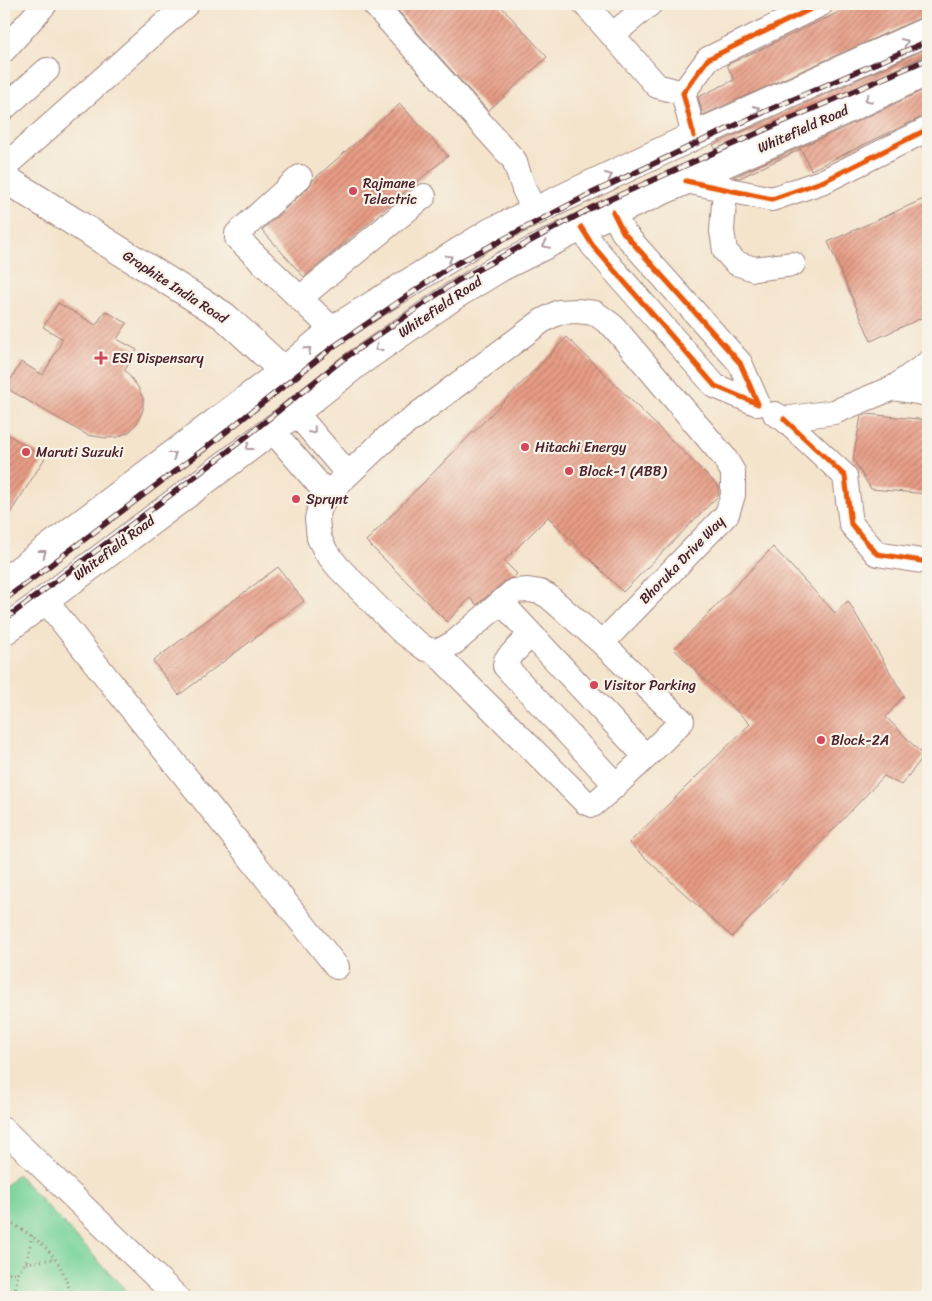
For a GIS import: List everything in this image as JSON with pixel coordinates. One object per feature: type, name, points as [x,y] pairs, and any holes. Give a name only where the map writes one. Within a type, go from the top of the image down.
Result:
[{"type":"main road","points":[[4,582],[284,371],[333,330],[491,232],[534,210],[694,136],[928,31]]},
{"type":"main road","name":"Whitefield Road","points":[[4,631],[272,430],[356,364],[436,307],[501,267],[613,212],[832,116],[928,70]]},
{"type":"main road","name":"Graphite India Road","points":[[4,178],[224,316],[284,371]]},
{"type":"main road","points":[[416,278],[436,307]]},
{"type":"street","points":[[4,50],[45,4]]},
{"type":"street","points":[[4,167],[187,4]]},
{"type":"street","points":[[374,4],[514,160],[534,210]]},
{"type":"street","points":[[585,4],[657,86],[683,93]]},
{"type":"street","points":[[612,34],[650,4]]},
{"type":"street","points":[[683,93],[708,59],[821,4]]},
{"type":"street","points":[[4,108],[47,70]]},
{"type":"street","points":[[683,93],[694,136]]},
{"type":"street","points":[[686,181],[772,199],[824,181],[928,130]]},
{"type":"street","points":[[300,177],[236,236],[244,246],[333,330]]},
{"type":"street","points":[[725,188],[722,231],[725,251],[736,263],[754,270],[793,264]]},
{"type":"street","points":[[300,298],[424,196]]},
{"type":"street","points":[[613,212],[623,232],[740,363],[758,404]]},
{"type":"street","points":[[581,227],[593,246],[715,386],[758,404],[784,419],[845,476],[851,524],[876,554],[928,562]]},
{"type":"street","name":"Bhoruka Drive Way","points":[[602,643],[727,514],[732,495],[733,472],[724,457],[613,326],[596,313],[559,312],[542,321],[389,436],[348,474],[327,494],[320,507],[317,519],[319,538],[326,552],[338,568],[400,630],[426,649],[434,651],[586,802],[593,805],[596,804],[616,785]]},
{"type":"street","points":[[784,419],[834,412],[893,388],[928,363]]},
{"type":"street","points":[[893,388],[928,394]]},
{"type":"street","points":[[295,412],[348,474]]},
{"type":"street","points":[[272,430],[327,494]]},
{"type":"street","points":[[434,651],[443,649],[455,642],[514,591],[528,590],[540,592],[548,596],[602,643],[682,721],[616,785],[505,666],[506,660],[531,634]]},
{"type":"street","points":[[45,600],[337,967]]},
{"type":"street","points":[[501,602],[646,757]]},
{"type":"street","points":[[5,1133],[177,1297]]},
{"type":"path","points":[[4,1220],[32,1235],[54,1259],[61,1268],[74,1297]]},
{"type":"path","points":[[12,1297],[15,1291],[18,1272],[28,1257],[32,1235]]},
{"type":"path","points":[[25,1264],[54,1259]]},
{"type":"path","points":[[4,1273],[18,1272]]},
{"type":"green space","points":[[17,1174],[132,1297],[4,1297],[4,1187]]},
{"type":"building","points":[[392,4],[499,4],[547,57],[488,111]]},
{"type":"building","points":[[856,4],[928,4],[928,16],[922,17],[703,115],[698,97],[734,80],[727,65]]},
{"type":"building","points":[[928,48],[928,56],[921,57],[826,102],[716,150],[713,145]]},
{"type":"building","points":[[928,88],[928,114],[811,170],[801,149],[740,178],[733,177],[839,130]]},
{"type":"building","name":"Rajmane Telectric","points":[[400,104],[448,156],[304,277],[262,230],[309,187],[313,180]]},
{"type":"building","points":[[928,197],[928,315],[871,341],[828,242]]},
{"type":"building","points":[[58,303],[96,325],[105,311],[127,323],[117,339],[137,350],[125,370],[138,387],[143,398],[143,410],[137,423],[129,432],[118,437],[106,438],[87,435],[6,388],[21,362],[43,375],[63,339],[43,327]]},
{"type":"building","name":"Block-1 (ABB)","points":[[567,337],[719,487],[718,496],[623,592],[548,517],[504,561],[517,574],[505,581],[477,605],[470,598],[447,622],[366,541]]},
{"type":"building","points":[[867,414],[928,420],[928,494],[871,489],[853,459],[861,416]]},
{"type":"building","points":[[4,432],[45,458],[4,523]]},
{"type":"building","name":"Block-2A","points":[[773,547],[835,613],[848,601],[904,696],[886,717],[924,756],[901,785],[884,776],[732,937],[629,843],[750,724],[674,649]]},
{"type":"building","points":[[278,567],[304,601],[179,695],[153,661]]},
{"type":"railway","points":[[4,600],[207,447],[333,347],[448,268],[590,194],[695,144],[928,41]]},
{"type":"railway","points":[[4,620],[217,460],[342,360],[457,281],[593,207],[928,59]]},
{"type":"cycle path","points":[[694,136],[683,93],[708,59],[821,4]]},
{"type":"cycle path","points":[[686,181],[772,199],[824,181],[928,129]]},
{"type":"cycle path","points":[[581,227],[593,246],[715,386],[758,404],[740,363],[623,232],[613,212]]},
{"type":"cycle path","points":[[784,419],[845,476],[851,524],[877,554],[928,562]]},
{"type":"place","name":"Rajmane Telectric","points":[[353,191]]},
{"type":"place","name":"ESI Dispensary","points":[[101,358]]},
{"type":"place","name":"Hitachi Energy","points":[[525,447]]},
{"type":"place","name":"Maruti Suzuki","points":[[26,452]]},
{"type":"place","name":"Block-1 (ABB)","points":[[569,471]]},
{"type":"place","name":"Sprynt","points":[[296,499]]},
{"type":"place","name":"Visitor Parking","points":[[594,685]]},
{"type":"place","name":"Block-2A","points":[[821,740]]}]
